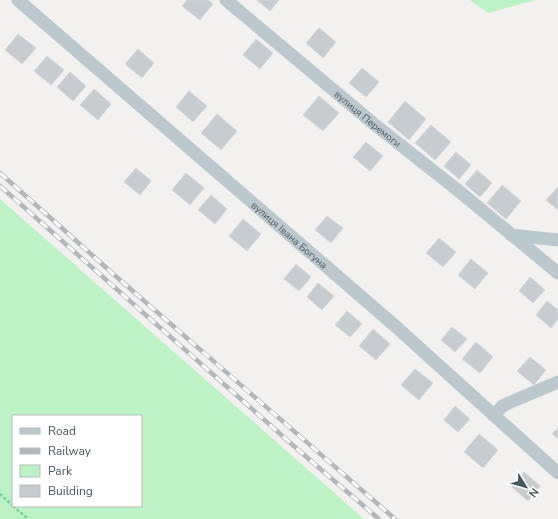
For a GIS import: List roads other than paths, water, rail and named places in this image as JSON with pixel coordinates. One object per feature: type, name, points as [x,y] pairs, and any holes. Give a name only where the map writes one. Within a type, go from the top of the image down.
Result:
[{"type":"street","name":"вулиця Івана Богуна","points":[[18,0],[394,326],[558,473]]},
{"type":"street","name":"вулиця Перемоги","points":[[226,0],[374,124],[558,272]]},
{"type":"street","points":[[511,235],[558,240]]},
{"type":"street","points":[[493,415],[504,405],[558,382]]},
{"type":"railway","points":[[0,173],[119,279],[395,519]]},
{"type":"railway","points":[[0,186],[304,455],[379,519]]}]
